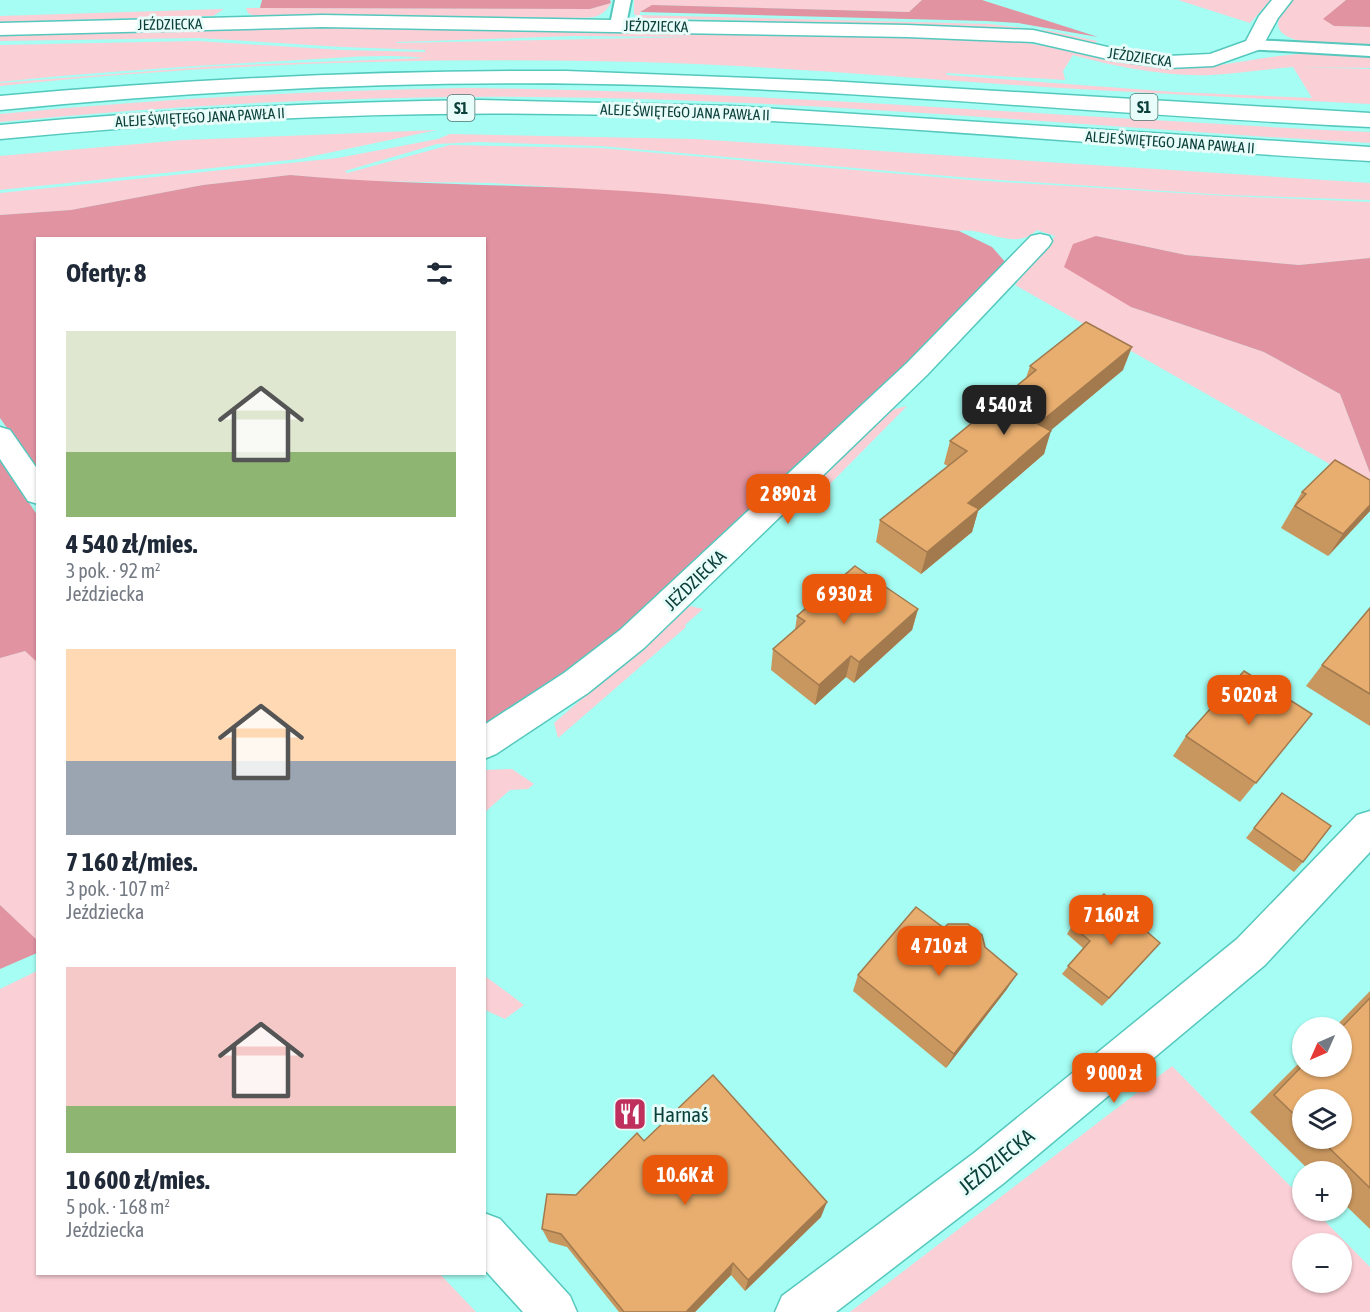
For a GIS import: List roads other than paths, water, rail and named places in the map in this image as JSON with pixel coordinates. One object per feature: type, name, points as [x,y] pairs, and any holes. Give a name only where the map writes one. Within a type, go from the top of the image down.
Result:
[{"type":"main road","points":[[1254,45],[1269,16],[1282,0]]},
{"type":"main road","name":"JEŹDZIECKA","points":[[0,29],[322,21],[618,25],[1023,35],[1071,43],[1112,54],[1168,62],[1213,60],[1254,45]]},
{"type":"main road","name":"ALEJE ŚWIĘTEGO JANA PAWŁA II","points":[[0,103],[263,83],[376,78],[511,77],[789,85],[1370,120]]},
{"type":"main road","name":"ALEJE ŚWIĘTEGO JANA PAWŁA II","points":[[0,132],[254,113],[533,107],[786,115],[1370,154]]},
{"type":"main road","name":"JEŹDZIECKA","points":[[486,743],[576,683],[632,639],[916,369],[1040,241]]},
{"type":"main road","points":[[0,437],[36,490]]},
{"type":"main road","name":"JEŹDZIECKA","points":[[798,1312],[989,1168],[1251,952],[1370,827]]},
{"type":"main road","points":[[486,1237],[554,1312]]},
{"type":"lane","points":[[618,25],[624,0]]},
{"type":"lane","points":[[1254,45],[1370,51]]},
{"type":"place","name":"Harnaś","points":[[630,1114]]}]
